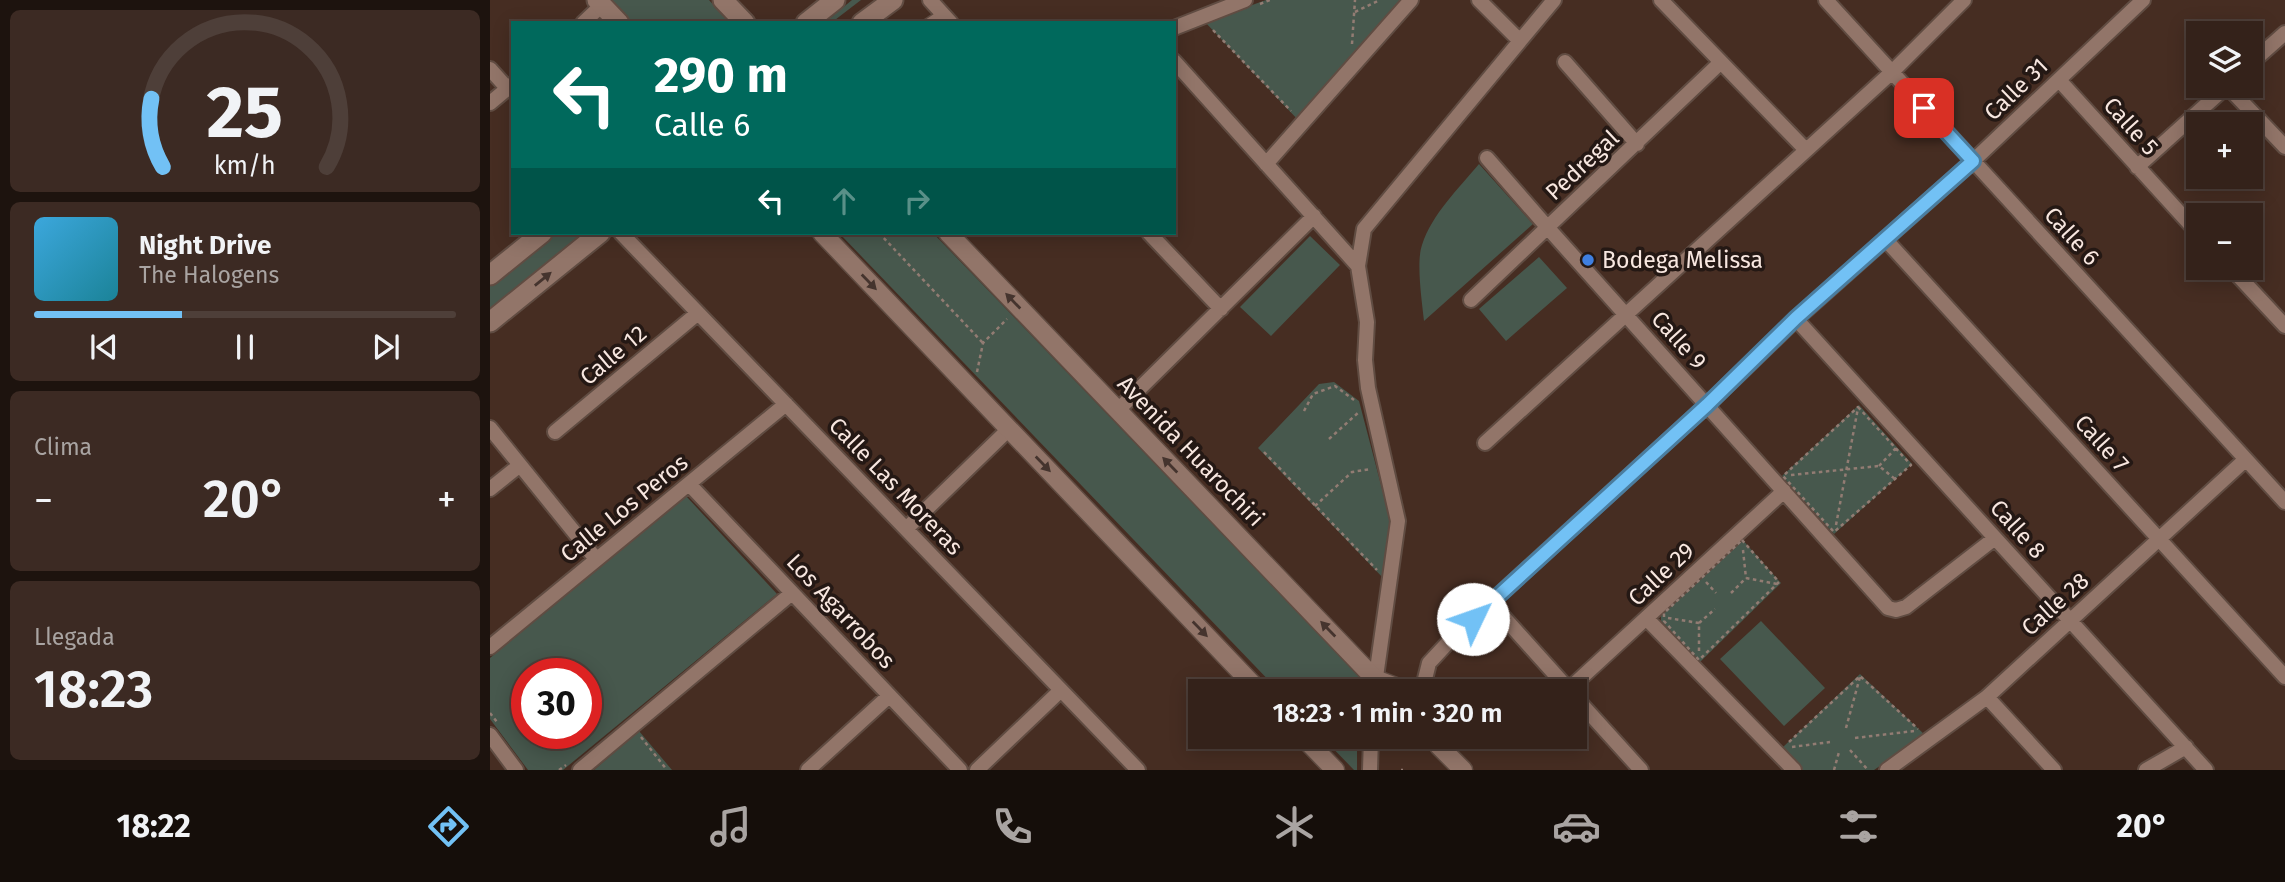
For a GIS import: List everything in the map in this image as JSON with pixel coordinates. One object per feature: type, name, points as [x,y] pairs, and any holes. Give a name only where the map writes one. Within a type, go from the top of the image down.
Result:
[{"type":"main road","points":[[723,0],[743,21]]},
{"type":"main road","points":[[809,21],[835,0]]},
{"type":"main road","points":[[869,21],[892,0]]},
{"type":"main road","points":[[600,3],[617,21]]},
{"type":"main road","points":[[490,275],[540,235]]},
{"type":"main road","points":[[490,322],[598,235]]},
{"type":"street","points":[[930,0],[947,18]]},
{"type":"street","points":[[1266,164],[1411,0]]},
{"type":"street","points":[[1479,0],[1520,41]]},
{"type":"street","points":[[1375,679],[1398,522],[1368,388],[1365,360],[1367,321],[1358,266],[1364,229],[1554,0]]},
{"type":"street","points":[[1661,0],[1806,150]]},
{"type":"street","name":"Calle 6","points":[[1826,0],[2285,502]]},
{"type":"street","points":[[1485,443],[1892,72],[1964,0]]},
{"type":"street","points":[[1176,27],[1252,2]]},
{"type":"street","points":[[585,21],[600,3]]},
{"type":"street","name":"Calle 31","points":[[1425,679],[1429,663],[1455,635],[1707,405],[1796,318],[1973,161],[2059,80],[2133,3]]},
{"type":"street","points":[[2263,52],[2285,33]]},
{"type":"street","points":[[1565,62],[1637,144]]},
{"type":"street","name":"Pedregal","points":[[1471,300],[1721,62]]},
{"type":"street","points":[[1176,63],[1358,266]]},
{"type":"street","points":[[490,69],[510,86],[490,103]]},
{"type":"street","name":"Calle 5","points":[[2059,80],[2186,220]]},
{"type":"street","points":[[2137,167],[2214,98]]},
{"type":"street","points":[[2238,98],[2285,147]]},
{"type":"street","name":"Calle 9","points":[[1487,158],[1707,405],[1781,483],[1888,608],[1896,610],[1906,607],[1995,538]]},
{"type":"street","points":[[1118,411],[1314,216]]},
{"type":"street","name":"Calle Las Moreras","points":[[623,235],[1138,770]]},
{"type":"street","points":[[824,235],[1248,679]]},
{"type":"street","name":"Avenida Huarochiri","points":[[950,235],[1368,679]]},
{"type":"street","points":[[1151,235],[1221,309]]},
{"type":"street","name":"Calle 7","points":[[1885,239],[2285,677]]},
{"type":"street","points":[[2242,280],[2285,326]]},
{"type":"street","name":"Calle 12","points":[[555,432],[698,313]]},
{"type":"street","name":"Calle 8","points":[[1796,318],[2206,770]]},
{"type":"street","name":"Calle Los Peros","points":[[490,647],[786,404]]},
{"type":"street","points":[[490,428],[596,559]]},
{"type":"street","points":[[906,529],[1009,429]]},
{"type":"street","name":"Calle 28","points":[[1887,770],[1987,697],[2245,460]]},
{"type":"street","points":[[490,489],[520,465]]},
{"type":"street","name":"Calle 29","points":[[1585,679],[1647,619],[1743,533],[1781,483]]},
{"type":"street","name":"Los Agarrobos","points":[[689,484],[960,770]]},
{"type":"street","points":[[580,770],[792,593]]},
{"type":"street","points":[[1491,603],[1559,679]]},
{"type":"street","points":[[1647,619],[1794,770]]},
{"type":"street","points":[[977,770],[1061,690]]},
{"type":"street","points":[[808,770],[890,696]]},
{"type":"street","points":[[1987,697],[2054,770]]},
{"type":"street","points":[[1587,711],[1641,770]]},
{"type":"street","points":[[490,735],[516,770]]},
{"type":"street","points":[[2146,770],[2186,747]]},
{"type":"street","points":[[1315,749],[1335,770]]},
{"type":"street","points":[[1370,770],[1371,749]]},
{"type":"street","points":[[1444,749],[1463,770]]},
{"type":"path","points":[[1252,2],[1270,0]]},
{"type":"path","points":[[1351,49],[1355,0]]},
{"type":"path","points":[[1367,0],[1373,4]]},
{"type":"path","points":[[1354,12],[1380,0]]},
{"type":"path","points":[[1207,23],[1290,111]]},
{"type":"path","points":[[880,235],[983,343]]},
{"type":"path","points":[[972,390],[983,343],[1020,308]]},
{"type":"path","points":[[1304,411],[1313,394],[1335,386],[1355,401]]},
{"type":"path","points":[[1781,483],[1858,407]]},
{"type":"path","points":[[1834,532],[1911,465],[1858,407]]},
{"type":"path","points":[[1834,532],[1858,407]]},
{"type":"path","points":[[1329,439],[1359,412],[1362,423]]},
{"type":"path","points":[[1781,483],[1879,466],[1896,448]]},
{"type":"path","points":[[1264,452],[1385,579]]},
{"type":"path","points":[[1879,466],[1895,479]]},
{"type":"path","points":[[1315,506],[1352,472],[1375,468]]},
{"type":"path","points":[[1781,483],[1834,532]]},
{"type":"path","points":[[1699,660],[1664,621],[1664,613],[1702,578],[1743,533]]},
{"type":"path","points":[[1731,593],[1746,578],[1743,533]]},
{"type":"path","points":[[1699,660],[1779,582],[1743,533]]},
{"type":"path","points":[[1702,578],[1716,593]]},
{"type":"path","points":[[1746,578],[1777,584]]},
{"type":"path","points":[[1699,660],[1699,623],[1715,609]]},
{"type":"path","points":[[1663,617],[1699,623]]},
{"type":"path","points":[[1846,728],[1860,676]]},
{"type":"path","points":[[1860,676],[1924,734]]},
{"type":"path","points":[[1830,742],[1783,748],[1860,676]]},
{"type":"path","points":[[1855,738],[1920,731]]},
{"type":"path","points":[[639,734],[667,770]]},
{"type":"path","points":[[1850,750],[1868,770]]},
{"type":"path","points":[[1834,770],[1839,752]]},
{"type":"green space","points":[[608,0],[709,0],[728,21],[627,21]]},
{"type":"green space","points":[[852,0],[861,0],[834,21],[826,21]]},
{"type":"green space","points":[[1266,0],[1404,0],[1300,122],[1205,22]]},
{"type":"green space","points":[[1479,164],[1533,224],[1424,321],[1419,272],[1422,245],[1439,212]]},
{"type":"green space","points":[[552,235],[584,235],[490,312],[490,285]]},
{"type":"green space","points":[[841,235],[935,235],[1362,679],[1267,679]]},
{"type":"green space","points":[[1310,236],[1340,265],[1271,336],[1240,307]]},
{"type":"green space","points":[[1539,257],[1567,288],[1506,341],[1479,309]]},
{"type":"green space","points":[[1334,382],[1359,401],[1391,523],[1385,580],[1258,448],[1319,384]]},
{"type":"green space","points":[[1859,405],[1912,464],[1834,534],[1782,476]]},
{"type":"green space","points":[[686,496],[777,594],[602,738],[602,658],[511,658],[511,747],[490,719],[490,658]]},
{"type":"green space","points":[[1741,538],[1781,583],[1700,662],[1661,621],[1661,615]]},
{"type":"green space","points":[[1761,621],[1825,688],[1784,726],[1720,659]]},
{"type":"green space","points":[[1860,674],[1925,735],[1874,770],[1802,770],[1782,748]]},
{"type":"green space","points":[[639,731],[672,770],[594,770]]},
{"type":"green space","points":[[512,749],[589,749],[563,770],[528,770]]},
{"type":"green space","points":[[1334,749],[1357,749],[1357,770]]},
{"type":"place","name":"Bodega Melissa","points":[[1588,260]]},
{"type":"route","points":[[1473,619],[1707,405],[1796,318],[1973,161],[1924,108]]}]
